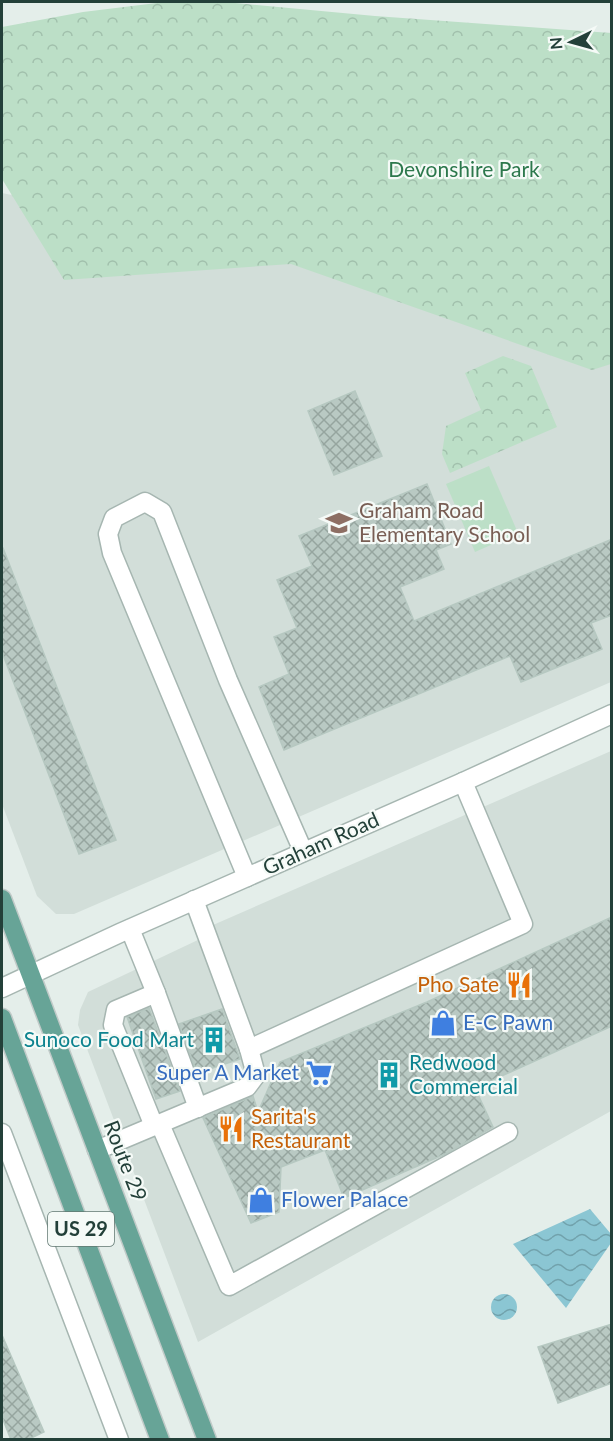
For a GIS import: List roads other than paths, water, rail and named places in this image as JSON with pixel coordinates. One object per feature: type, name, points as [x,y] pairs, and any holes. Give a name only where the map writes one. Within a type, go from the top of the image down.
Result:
[{"type":"main road","name":"Route 29","points":[[2,898],[207,1440]]},
{"type":"main road","name":"US 29","points":[[2,1018],[160,1440]]},
{"type":"street","points":[[247,877],[112,553],[108,534],[114,518],[145,502],[162,513],[228,680],[303,851]]},
{"type":"street","name":"Graham Road","points":[[2,988],[130,928],[612,714]]},
{"type":"street","points":[[249,1049],[523,924],[463,782]]},
{"type":"street","points":[[97,1150],[247,1087],[256,1075],[249,1049],[194,900]]},
{"type":"street","points":[[130,928],[198,1108]]},
{"type":"street","points":[[156,993],[116,1010],[113,1024],[229,1286],[508,1132]]},
{"type":"street","points":[[2,1133],[119,1440]]},
{"type":"water","points":[[590,1209],[611,1234],[611,1243],[566,1308],[513,1244]]},
{"type":"water","points":[[504,1294],[513,1298],[517,1307],[513,1316],[504,1320],[495,1316],[491,1307],[495,1298]]},
{"type":"place","name":"Graham Road Elementary School","points":[[339,523]]},
{"type":"place","name":"Pho Sate","points":[[519,985]]},
{"type":"place","name":"E-C Pawn","points":[[443,1023]]},
{"type":"place","name":"Sunoco Food Mart","points":[[214,1040]]},
{"type":"place","name":"Super A Market","points":[[319,1073]]},
{"type":"place","name":"Redwood Commercial","points":[[389,1075]]},
{"type":"place","name":"Sarita's Restaurant","points":[[231,1129]]},
{"type":"place","name":"Flower Palace","points":[[261,1200]]},
{"type":"park label","name":"Devonshire Park","points":[[464,170]]}]
